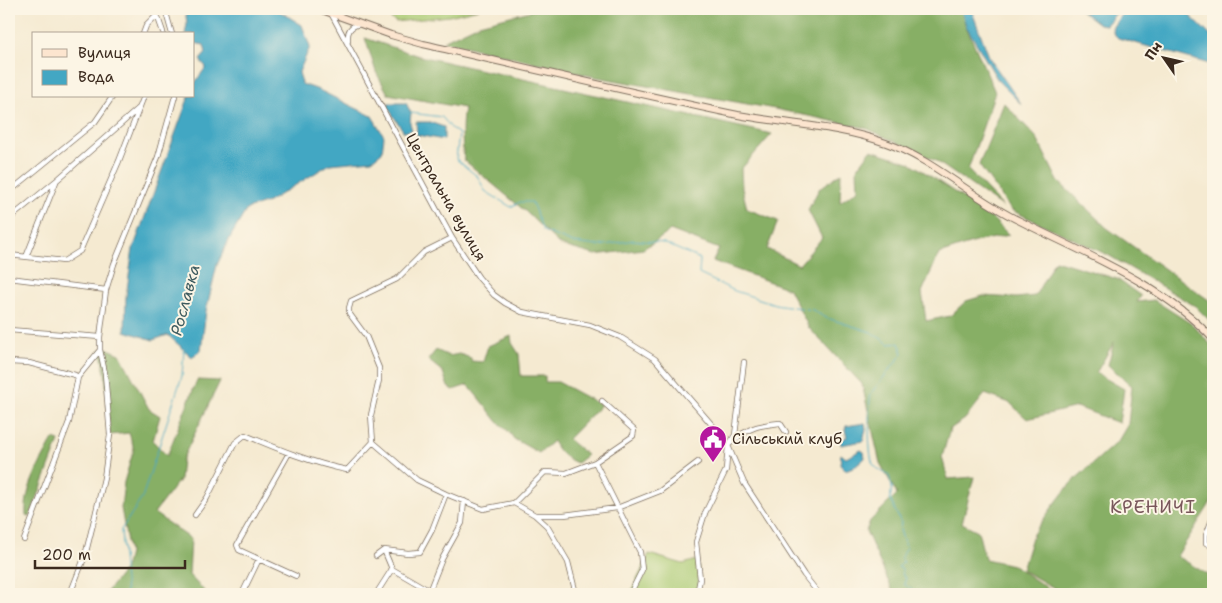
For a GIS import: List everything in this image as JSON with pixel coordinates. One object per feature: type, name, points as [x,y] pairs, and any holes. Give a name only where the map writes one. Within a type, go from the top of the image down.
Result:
[{"type":"main road","points":[[319,9],[332,15],[423,44],[739,115],[854,134],[886,143],[917,156],[987,204],[1105,262],[1181,308],[1213,339]]},
{"type":"street","points":[[156,9],[156,16],[163,32]]},
{"type":"street","points":[[166,9],[172,32]]},
{"type":"street","name":"Центральна вулиця","points":[[332,15],[452,238],[478,278],[494,295],[522,312],[590,325],[620,337],[656,359],[726,441],[744,483],[804,575],[819,594]]},
{"type":"street","points":[[144,32],[146,26],[156,16]]},
{"type":"street","points":[[163,32],[168,16]]},
{"type":"street","points":[[348,45],[350,28],[360,24]]},
{"type":"street","points":[[9,192],[96,122],[112,98]]},
{"type":"street","points":[[9,255],[64,261],[80,251],[143,98]]},
{"type":"street","points":[[70,594],[85,556],[104,478],[110,435],[105,374],[100,350],[106,290],[114,264],[158,157],[174,98]]},
{"type":"street","points":[[9,219],[141,107]]},
{"type":"street","points":[[26,257],[57,180]]},
{"type":"street","points":[[452,238],[424,252],[397,279],[352,301],[348,308],[349,313],[366,336],[378,368],[379,380],[371,415],[373,442],[416,480],[483,510],[514,503],[544,472],[566,473],[595,462],[634,436],[634,430],[602,401]]},
{"type":"street","points":[[9,278],[106,290]]},
{"type":"street","points":[[9,330],[100,337]]},
{"type":"street","points":[[24,540],[69,422],[78,378],[100,350]]},
{"type":"street","points":[[9,362],[29,363],[76,375],[78,378]]},
{"type":"street","points":[[697,594],[700,579],[696,542],[705,513],[726,470],[728,446],[734,435],[744,362]]},
{"type":"street","points":[[728,446],[738,436],[760,425],[780,423],[786,432]]},
{"type":"street","points":[[195,515],[235,443],[245,435],[289,453],[347,470],[373,442]]},
{"type":"street","points":[[289,453],[237,545],[239,550],[296,576]]},
{"type":"street","points":[[595,462],[640,552],[642,570],[630,594]]},
{"type":"street","points":[[535,515],[564,515],[617,508],[660,492],[698,462]]},
{"type":"street","points":[[376,556],[384,550],[420,552],[432,530],[446,494]]},
{"type":"street","points":[[384,550],[392,570],[429,593],[442,559],[462,523],[464,501]]},
{"type":"street","points":[[514,503],[535,515],[547,526],[568,562],[576,594]]},
{"type":"street","points":[[1213,518],[1206,535],[1206,543],[1213,547]]},
{"type":"street","points":[[242,594],[259,559]]},
{"type":"street","points":[[376,594],[392,570]]},
{"type":"green space","points":[[379,9],[479,9],[449,16],[396,22]]},
{"type":"green space","points":[[538,9],[961,9],[966,26],[995,92],[968,170],[1003,207],[936,161],[866,128],[775,109],[591,76],[443,41],[479,24]]},
{"type":"green space","points":[[365,38],[419,56],[772,134],[741,169],[742,188],[747,209],[778,221],[767,249],[799,265],[822,238],[808,210],[819,189],[841,173],[840,202],[858,190],[857,169],[871,150],[911,163],[990,216],[1009,235],[975,242],[939,254],[922,292],[926,321],[950,316],[966,301],[983,296],[1016,298],[1035,296],[1055,260],[1117,279],[1141,296],[1137,302],[1154,300],[1193,325],[1213,347],[1213,499],[1177,556],[1213,578],[1213,594],[1160,594],[1159,591],[1130,594],[1065,594],[1022,570],[1033,534],[1053,506],[1071,483],[1118,441],[1128,424],[1132,386],[1108,365],[1114,342],[1096,373],[1124,389],[1119,423],[1077,407],[1027,419],[1010,403],[985,394],[965,419],[950,429],[942,457],[948,479],[974,477],[962,523],[978,531],[985,559],[1013,565],[1056,594],[894,594],[866,531],[870,521],[897,494],[880,463],[862,384],[809,328],[789,289],[713,261],[719,249],[670,230],[643,249],[595,255],[560,245],[525,211],[464,160],[462,121],[464,108],[388,94],[376,72]]},
{"type":"green space","points":[[1004,103],[1036,137],[1058,181],[1107,228],[1213,303],[1213,324],[1195,306],[1108,255],[1011,210],[979,165]]},
{"type":"green space","points":[[511,336],[512,343],[519,354],[521,376],[545,376],[545,382],[558,382],[601,405],[568,439],[587,455],[577,463],[563,455],[553,441],[539,453],[514,439],[468,385],[453,390],[448,387],[443,372],[428,360],[436,350],[449,356],[459,354],[471,358],[471,361],[483,362],[488,346]]},
{"type":"green space","points":[[106,348],[120,354],[149,409],[160,416],[153,441],[167,456],[197,380],[220,381],[182,460],[180,479],[154,513],[191,539],[189,575],[207,594],[105,594],[125,569],[129,553],[121,508],[124,482],[134,449],[129,433],[110,435],[105,373],[100,350]]},
{"type":"green space","points":[[53,439],[59,441],[30,517],[26,515],[26,505],[30,485]]},
{"type":"green space","points":[[649,554],[683,564],[697,560],[700,579],[697,594],[630,594]]},
{"type":"water","points":[[185,9],[276,9],[302,25],[310,47],[299,72],[302,84],[319,90],[372,116],[384,136],[382,152],[372,160],[330,164],[268,202],[247,209],[217,265],[206,311],[201,350],[192,357],[168,335],[153,340],[125,331],[126,296],[133,249],[188,98],[195,98],[195,83],[206,67],[200,60],[206,53],[204,45],[195,43],[195,32],[185,32],[187,24]]},
{"type":"water","points":[[961,9],[971,9],[990,59],[1022,105],[999,82],[966,26]]},
{"type":"water","points":[[1079,9],[1120,9],[1106,25],[1099,24]]},
{"type":"water","points":[[1125,9],[1183,9],[1213,38],[1213,65],[1118,38],[1112,28]]},
{"type":"water","points":[[388,103],[406,103],[411,113],[410,123],[412,130],[404,132],[388,108]]},
{"type":"water","points":[[416,122],[429,122],[444,127],[444,140],[417,135]]},
{"type":"water","points":[[865,423],[866,429],[863,441],[841,445],[840,440],[847,437],[846,426]]},
{"type":"water","points":[[861,450],[864,452],[865,458],[856,466],[845,470],[840,465],[841,454],[846,458]]},
{"type":"waterway","points":[[411,113],[442,117],[459,134],[456,159],[478,177],[485,191],[511,207],[520,202],[532,202],[543,231],[573,243],[599,246],[634,240],[664,243],[700,259],[699,274],[735,291],[775,304],[813,310],[824,317],[871,332],[889,344],[899,343],[903,353],[871,393],[869,440],[873,464],[889,476],[892,487],[890,499],[901,523],[900,530],[906,548],[901,559],[904,562],[898,567],[902,569],[903,576],[906,578],[904,584],[917,594]]},
{"type":"waterway","name":"Рославка","points":[[126,594],[121,530],[142,498],[182,376],[184,350]]},
{"type":"place","name":"Сільський клуб","points":[[713,463]]},
{"type":"district","name":"КРЕНИЧІ","points":[[1153,507]]}]
